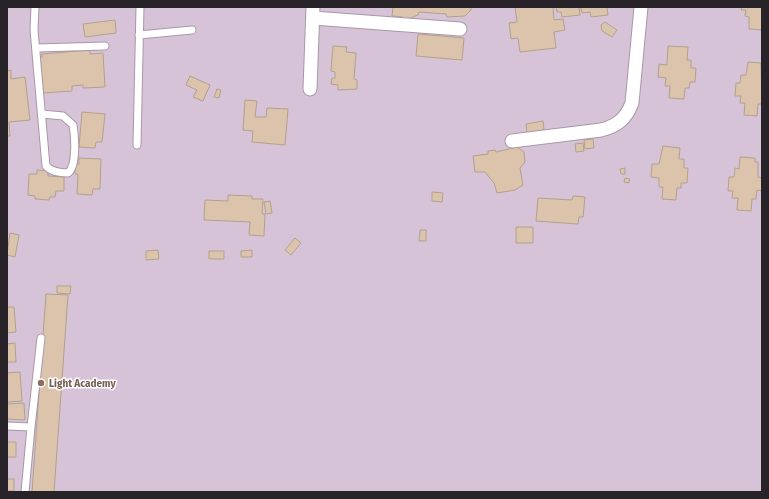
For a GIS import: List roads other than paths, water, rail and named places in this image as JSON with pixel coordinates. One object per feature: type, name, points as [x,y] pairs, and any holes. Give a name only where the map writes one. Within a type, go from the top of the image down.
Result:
[{"type":"street","points":[[512,140],[610,128],[628,114],[632,103],[641,7]]},
{"type":"street","points":[[310,89],[313,12],[460,29]]},
{"type":"lane","points":[[35,7],[34,30],[37,48],[42,114],[46,166],[50,170],[58,173],[68,173],[73,166],[74,157],[73,125],[63,116],[42,114]]},
{"type":"lane","points":[[137,145],[140,7]]},
{"type":"lane","points":[[139,35],[192,30]]},
{"type":"lane","points":[[37,48],[105,46]]},
{"type":"lane","points":[[25,492],[41,338]]},
{"type":"lane","points":[[7,426],[31,427]]},
{"type":"place","name":"Light Academy","points":[[41,383]]}]
